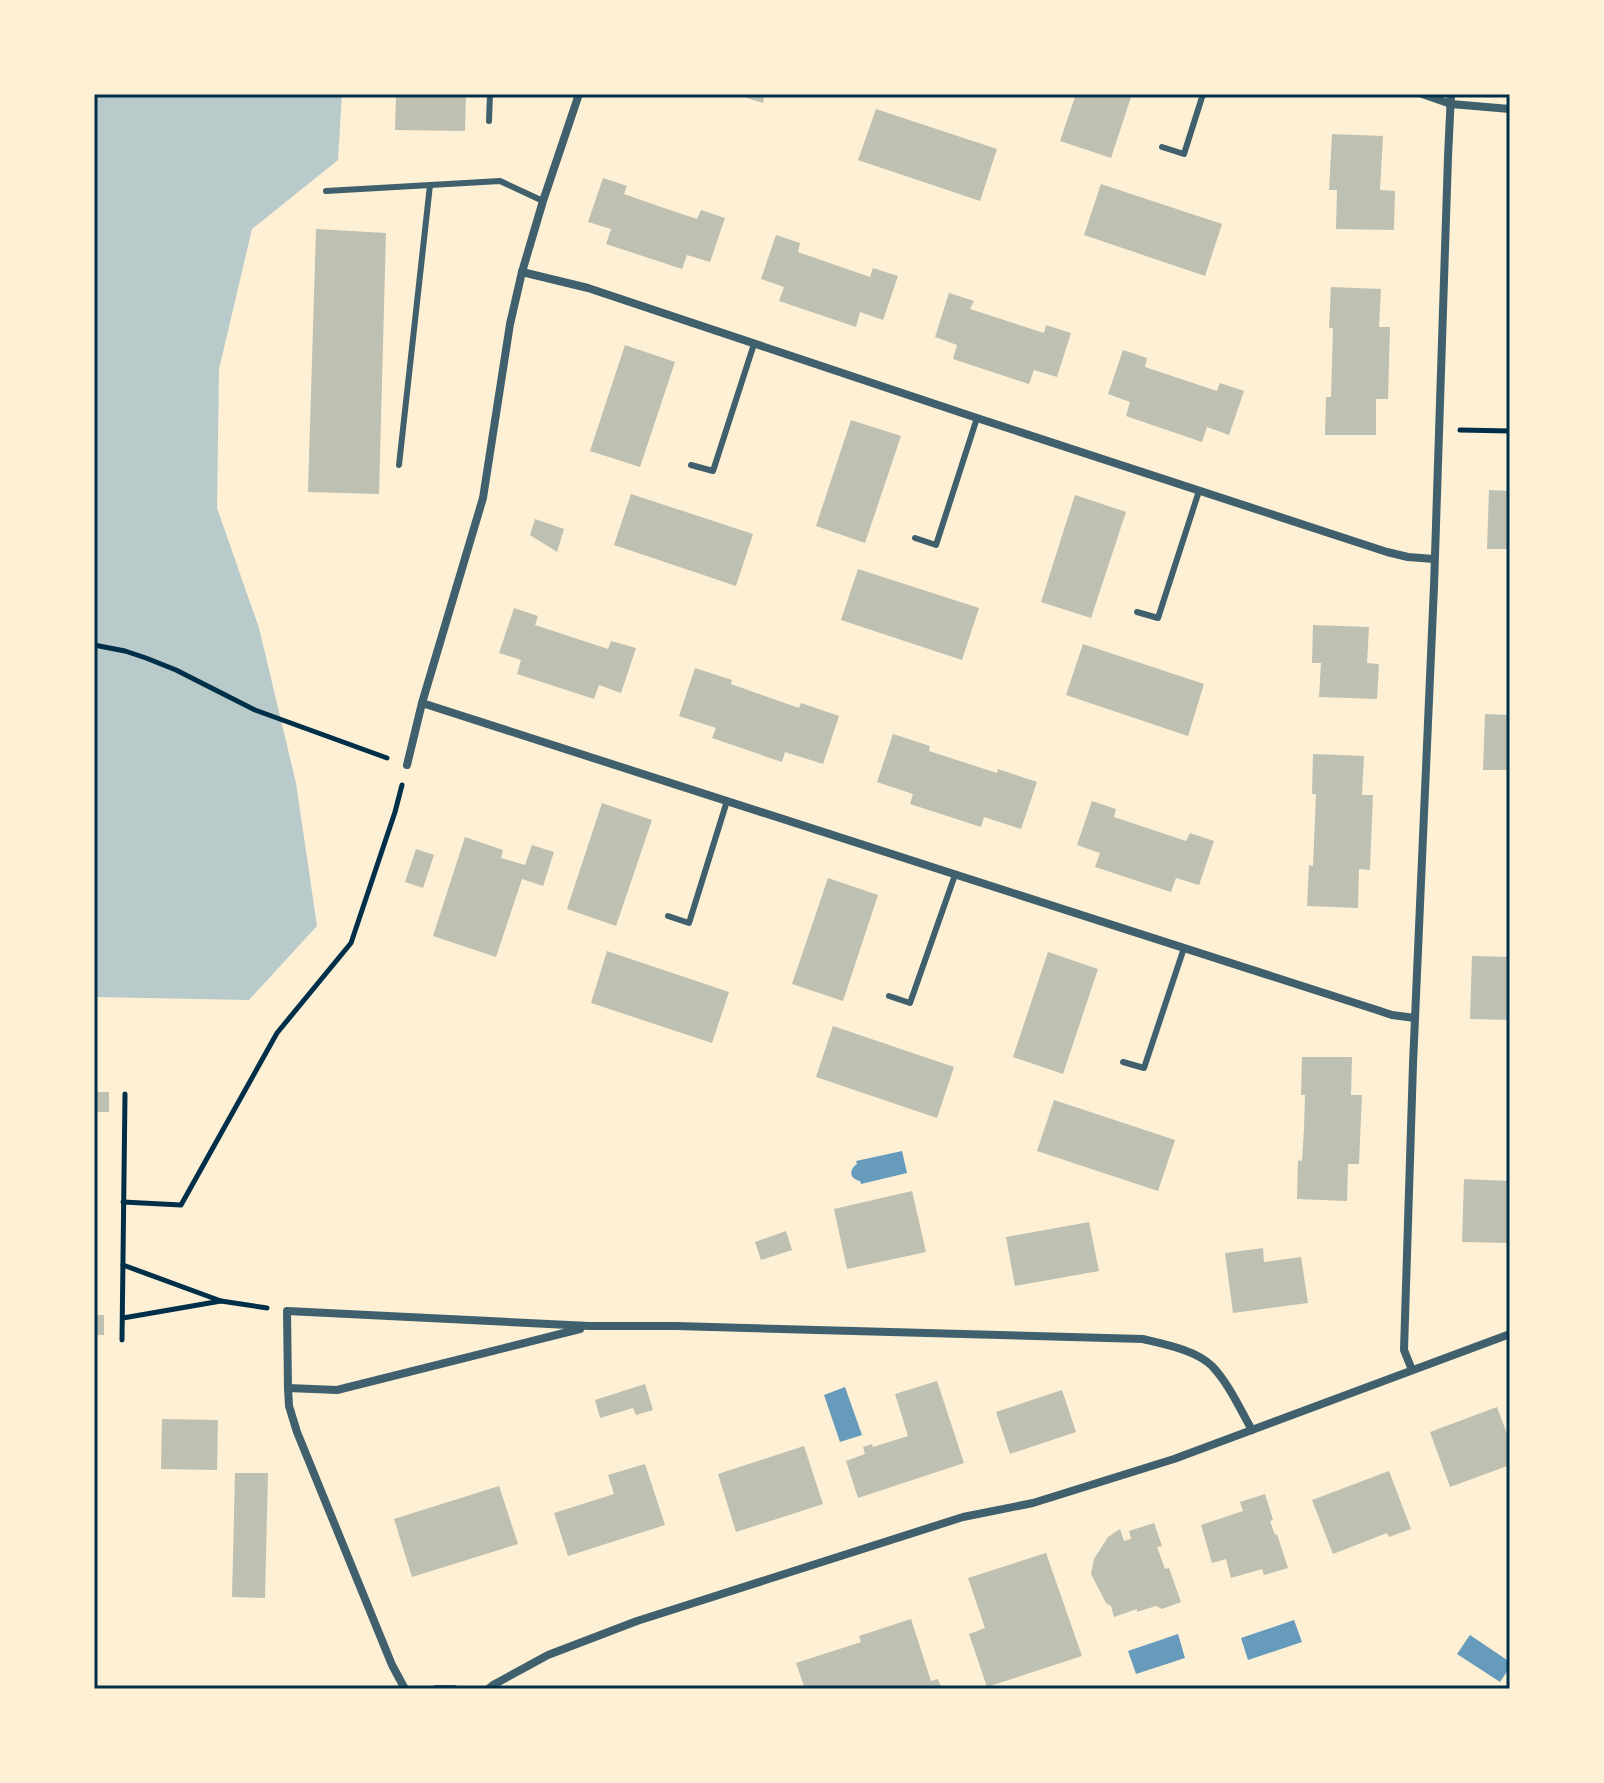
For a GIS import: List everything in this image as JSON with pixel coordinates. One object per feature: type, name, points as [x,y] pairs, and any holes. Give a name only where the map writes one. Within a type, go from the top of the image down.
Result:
[{"type":"street","points":[[407,765],[422,703],[483,498],[510,324],[522,272],[579,94]]},
{"type":"street","points":[[1422,94],[1510,109]]},
{"type":"street","points":[[1412,1370],[1404,1350],[1451,99]]},
{"type":"street","points":[[522,272],[588,288],[1387,552],[1434,559]]},
{"type":"street","points":[[422,703],[1392,1015],[1415,1018]]},
{"type":"street","points":[[405,1689],[392,1665],[297,1432],[289,1406],[287,1311],[589,1326],[1143,1339],[1181,1349],[1211,1365],[1252,1430]]},
{"type":"street","points":[[288,1388],[337,1390],[589,1326]]},
{"type":"street","points":[[488,1689],[548,1655],[637,1621],[963,1517],[1033,1503],[1174,1459],[1510,1334]]},
{"type":"street","points":[[436,1689],[454,1689]]},
{"type":"lane","points":[[489,121],[490,94]]},
{"type":"lane","points":[[1162,147],[1184,154],[1203,94]]},
{"type":"lane","points":[[326,191],[500,181],[543,201]]},
{"type":"lane","points":[[399,465],[430,185]]},
{"type":"lane","points":[[691,465],[713,471],[754,344]]},
{"type":"lane","points":[[915,538],[936,545],[977,418]]},
{"type":"lane","points":[[1137,612],[1158,618],[1199,491]]},
{"type":"lane","points":[[668,916],[689,923],[727,801]]},
{"type":"lane","points":[[889,996],[910,1003],[955,875]]},
{"type":"lane","points":[[1123,1062],[1144,1068],[1184,948]]},
{"type":"path","points":[[1439,430],[1510,431]]},
{"type":"path","points":[[94,645],[146,658],[255,710],[407,765],[395,812],[351,943],[277,1033],[181,1205],[123,1202]]},
{"type":"path","points":[[122,1340],[125,1094]]},
{"type":"path","points":[[123,1265],[221,1301],[287,1311]]},
{"type":"path","points":[[123,1318],[221,1301]]},
{"type":"shaded area","points":[[94,94],[342,94],[338,160],[252,229],[219,369],[217,508],[259,628],[296,783],[317,926],[249,1000],[94,997]]},
{"type":"water","points":[[902,1151],[907,1173],[861,1184],[852,1176],[856,1161]]},
{"type":"water","points":[[845,1387],[862,1435],[840,1442],[824,1395]]},
{"type":"water","points":[[1294,1620],[1302,1642],[1248,1660],[1241,1638]]},
{"type":"water","points":[[1178,1634],[1185,1658],[1136,1674],[1128,1651]]},
{"type":"water","points":[[1470,1635],[1510,1662],[1500,1682],[1457,1654]]},
{"type":"building","points":[[396,94],[466,94],[465,131],[395,130]]},
{"type":"building","points":[[734,94],[765,94],[763,103]]},
{"type":"building","points":[[1076,94],[1132,94],[1111,158],[1060,141]]},
{"type":"building","points":[[876,109],[997,149],[980,201],[858,160]]},
{"type":"building","points":[[1332,134],[1383,136],[1380,190],[1395,191],[1394,230],[1336,229],[1337,190],[1329,190]]},
{"type":"building","points":[[603,178],[627,186],[624,194],[697,219],[701,210],[725,218],[710,262],[687,255],[682,269],[606,244],[611,229],[588,222]]},
{"type":"building","points":[[1101,184],[1222,224],[1205,276],[1084,235]]},
{"type":"building","points":[[316,229],[386,233],[379,494],[308,492]]},
{"type":"building","points":[[776,235],[800,243],[798,252],[870,277],[873,268],[898,276],[883,320],[860,312],[856,327],[779,301],[784,287],[761,279]]},
{"type":"building","points":[[1331,287],[1381,289],[1379,327],[1390,327],[1388,399],[1376,399],[1376,435],[1325,435],[1326,397],[1331,397]]},
{"type":"building","points":[[949,293],[974,301],[970,309],[1044,333],[1046,325],[1071,333],[1057,377],[1034,370],[1029,384],[953,359],[957,345],[935,337]]},
{"type":"building","points":[[625,345],[675,362],[640,467],[590,451]]},
{"type":"building","points":[[1123,350],[1147,358],[1145,367],[1217,391],[1220,383],[1244,391],[1229,435],[1207,427],[1202,442],[1126,416],[1130,402],[1108,394]]},
{"type":"building","points":[[851,420],[901,436],[865,543],[816,526]]},
{"type":"building","points":[[1489,490],[1510,491],[1510,549],[1487,549]]},
{"type":"building","points":[[631,494],[753,534],[736,586],[614,545]]},
{"type":"building","points":[[1075,495],[1126,512],[1091,618],[1041,602]]},
{"type":"building","points":[[535,519],[564,529],[557,552],[530,535]]},
{"type":"building","points":[[858,569],[979,608],[962,660],[841,620]]},
{"type":"building","points":[[514,608],[538,616],[535,625],[608,649],[611,641],[636,648],[621,693],[599,685],[594,699],[517,674],[521,660],[499,653]]},
{"type":"building","points":[[1313,625],[1369,627],[1367,663],[1379,664],[1377,699],[1319,697],[1321,663],[1312,663]]},
{"type":"building","points":[[1083,644],[1204,684],[1188,736],[1066,695]]},
{"type":"building","points":[[695,668],[799,708],[801,703],[839,716],[823,764],[785,752],[782,762],[712,738],[716,728],[679,716]]},
{"type":"building","points":[[1485,714],[1510,715],[1510,770],[1483,770]]},
{"type":"building","points":[[893,734],[930,746],[929,751],[1037,782],[1021,829],[984,817],[981,827],[910,804],[913,794],[877,782]]},
{"type":"building","points":[[1313,754],[1364,756],[1362,795],[1373,795],[1370,870],[1359,869],[1358,908],[1307,906],[1309,865],[1313,866],[1316,794],[1312,794]]},
{"type":"building","points":[[1092,801],[1116,809],[1114,817],[1186,841],[1190,833],[1214,841],[1199,885],[1176,878],[1171,892],[1095,867],[1100,853],[1077,845]]},
{"type":"building","points":[[602,803],[652,820],[616,926],[567,909]]},
{"type":"building","points":[[465,837],[503,850],[501,858],[525,865],[532,845],[554,852],[543,886],[522,879],[496,957],[433,936]]},
{"type":"building","points":[[416,849],[434,855],[423,888],[405,882]]},
{"type":"building","points":[[828,878],[878,895],[843,1001],[792,984]]},
{"type":"building","points":[[607,951],[729,992],[712,1043],[591,1003]]},
{"type":"building","points":[[1048,952],[1098,969],[1063,1074],[1013,1057]]},
{"type":"building","points":[[1472,956],[1510,957],[1510,1020],[1470,1019]]},
{"type":"building","points":[[833,1026],[954,1067],[937,1118],[816,1077]]},
{"type":"building","points":[[1302,1057],[1352,1057],[1351,1095],[1362,1095],[1359,1164],[1348,1164],[1347,1201],[1297,1199],[1298,1160],[1302,1161],[1304,1128]]},
{"type":"building","points":[[94,1092],[109,1092],[109,1112],[94,1112]]},
{"type":"building","points":[[1054,1100],[1175,1140],[1158,1191],[1037,1151]]},
{"type":"building","points":[[1464,1179],[1510,1181],[1510,1243],[1462,1242]]},
{"type":"building","points":[[912,1191],[926,1252],[847,1269],[834,1209]]},
{"type":"building","points":[[1089,1222],[1099,1271],[1015,1286],[1006,1237]]},
{"type":"building","points":[[786,1231],[792,1250],[761,1260],[755,1242]]},
{"type":"building","points":[[1263,1248],[1264,1262],[1301,1257],[1308,1303],[1233,1313],[1225,1253]]},
{"type":"building","points":[[94,1315],[104,1315],[104,1335],[94,1335]]},
{"type":"building","points":[[937,1381],[964,1463],[858,1498],[846,1461],[865,1454],[863,1447],[908,1436],[895,1394]]},
{"type":"building","points":[[645,1384],[653,1410],[636,1415],[633,1408],[600,1418],[595,1400]]},
{"type":"building","points":[[1062,1390],[1076,1432],[1010,1454],[996,1412]]},
{"type":"building","points":[[1497,1407],[1510,1442],[1510,1465],[1450,1487],[1430,1432]]},
{"type":"building","points":[[162,1419],[218,1420],[217,1470],[161,1469]]},
{"type":"building","points":[[804,1446],[823,1504],[736,1532],[718,1474]]},
{"type":"building","points":[[645,1464],[665,1525],[568,1556],[554,1513],[614,1494],[608,1475]]},
{"type":"building","points":[[1389,1471],[1411,1529],[1389,1537],[1387,1533],[1333,1554],[1312,1500]]},
{"type":"building","points":[[235,1473],[268,1473],[265,1598],[232,1597]]},
{"type":"building","points":[[499,1486],[518,1544],[412,1577],[394,1519]]},
{"type":"building","points":[[1265,1494],[1273,1520],[1270,1521],[1288,1568],[1264,1575],[1262,1569],[1231,1578],[1226,1559],[1212,1563],[1201,1525],[1243,1511],[1240,1502]]},
{"type":"building","points":[[1154,1523],[1162,1546],[1157,1547],[1165,1569],[1169,1568],[1181,1602],[1162,1609],[1156,1606],[1137,1612],[1137,1609],[1114,1617],[1111,1606],[1106,1603],[1091,1574],[1094,1559],[1108,1537],[1120,1529],[1124,1541],[1131,1539],[1129,1531]]},
{"type":"building","points":[[1046,1553],[1082,1656],[987,1687],[969,1634],[985,1628],[968,1578]]},
{"type":"building","points":[[911,1619],[931,1681],[938,1679],[942,1689],[805,1689],[796,1663],[861,1642],[859,1636]]}]
